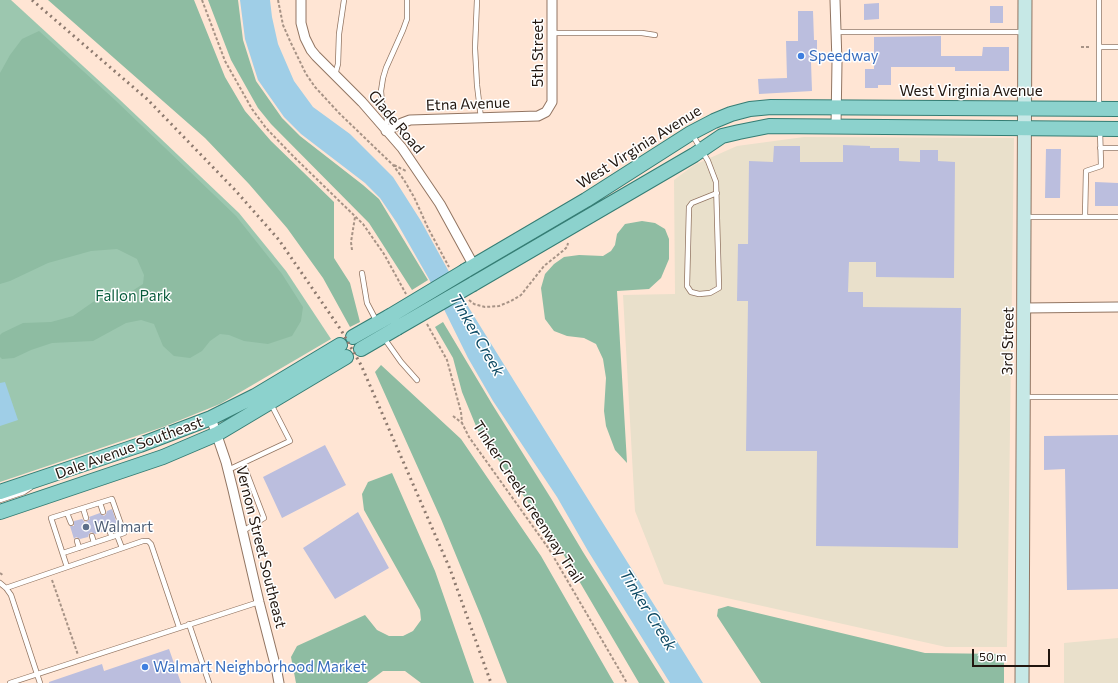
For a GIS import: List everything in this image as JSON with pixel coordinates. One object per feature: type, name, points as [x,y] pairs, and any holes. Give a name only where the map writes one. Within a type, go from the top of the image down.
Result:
[{"type":"main road","name":"West Virginia Avenue","points":[[378,323],[586,200],[691,133],[731,114],[750,109],[771,107],[1118,109]]},
{"type":"main road","points":[[378,323],[357,343],[383,336],[722,136],[769,126],[1118,129]]},
{"type":"main road","name":"Dale Avenue Southeast","points":[[0,492],[140,445],[211,418],[343,351],[271,402],[217,434],[163,457],[0,512]]},
{"type":"street","name":"Glade Road","points":[[301,0],[301,24],[305,38],[316,56],[362,102],[402,148],[440,204],[470,269]]},
{"type":"street","name":"5th Street","points":[[550,107],[552,102],[552,0]]},
{"type":"street","points":[[835,0],[837,62],[836,126]]},
{"type":"street","name":"3rd Street","points":[[1022,683],[1025,0]]},
{"type":"street","name":"Etna Avenue","points":[[386,131],[402,122],[410,120],[538,116],[546,112],[550,107]]},
{"type":"street","points":[[1024,308],[1118,307]]},
{"type":"street","name":"Vernon Street Southeast","points":[[211,418],[228,470],[279,683]]},
{"type":"lane","points":[[335,75],[338,64],[338,34],[344,0]]},
{"type":"lane","points":[[386,131],[387,119],[382,102],[381,91],[383,78],[407,19],[407,0]]},
{"type":"lane","points":[[477,0],[475,48],[480,118]]},
{"type":"lane","points":[[1099,0],[1099,109]]},
{"type":"lane","points":[[553,33],[642,32],[655,35]]},
{"type":"lane","points":[[836,32],[1025,32]]},
{"type":"lane","points":[[1099,47],[1118,47]]},
{"type":"lane","points":[[1086,217],[1086,171],[1100,166],[1100,128]]},
{"type":"lane","points":[[691,133],[702,149],[714,174],[717,193],[719,288],[710,292],[698,294],[690,292],[687,286],[689,207],[692,203],[717,193]]},
{"type":"lane","points":[[1100,148],[1118,148]]},
{"type":"lane","points":[[1025,217],[1118,217]]},
{"type":"lane","points":[[362,273],[367,303],[378,323]]},
{"type":"lane","points":[[383,336],[401,362],[417,380]]},
{"type":"lane","points":[[1024,397],[1118,397]]},
{"type":"lane","points":[[228,470],[290,441],[271,402]]},
{"type":"lane","points":[[243,463],[264,518],[243,531]]},
{"type":"lane","points":[[0,500],[24,492],[56,473]]},
{"type":"lane","points":[[63,553],[124,533],[112,499],[51,518],[67,567]]},
{"type":"lane","points":[[100,502],[103,512]]},
{"type":"lane","points":[[83,508],[86,518]]},
{"type":"lane","points":[[67,513],[71,523]]},
{"type":"lane","points":[[109,530],[112,537]]},
{"type":"lane","points":[[118,535],[122,548]]},
{"type":"lane","points":[[92,536],[94,543]]},
{"type":"lane","points":[[76,541],[79,548]]},
{"type":"lane","points":[[6,588],[143,541],[148,541],[151,544],[179,627]]},
{"type":"lane","points":[[0,583],[11,595],[40,683]]},
{"type":"lane","points":[[10,683],[259,602]]},
{"type":"lane","points":[[190,624],[209,683]]},
{"type":"path","points":[[202,0],[225,61],[252,109],[266,128],[363,224],[384,254],[406,294]]},
{"type":"path","points":[[278,0],[283,25],[306,74],[314,87],[393,165],[414,197],[428,228],[451,270]]},
{"type":"path","points":[[1081,47],[1099,47]]},
{"type":"path","points":[[352,250],[351,242],[356,217]]},
{"type":"path","points":[[467,297],[474,304],[486,307],[499,306],[521,295],[544,266],[567,247],[567,239],[562,231]]},
{"type":"path","name":"Tinker Creek Greenway Trail","points":[[429,326],[447,360],[461,412],[462,423],[469,437],[550,549],[627,683]]},
{"type":"path","points":[[453,416],[462,423]]},
{"type":"path","points":[[0,573],[6,578]]},
{"type":"path","points":[[49,573],[52,578],[79,660]]},
{"type":"shaded area","points":[[804,137],[1014,138],[1007,647],[946,647],[664,584],[635,511],[623,295],[675,294],[674,180],[694,165],[737,146]]},
{"type":"shaded area","points":[[1118,638],[1118,683],[1064,683],[1064,643]]},
{"type":"green space","name":"Fallon Park","points":[[0,0],[11,0],[119,99],[239,213],[286,271],[331,339],[220,404],[163,427],[0,482]]},
{"type":"green space","points":[[48,0],[194,0],[225,77],[245,111],[271,141],[334,202],[334,258],[350,283],[360,322],[350,327],[323,278],[287,228],[249,184],[205,138]]},
{"type":"green space","points":[[208,0],[238,0],[243,40],[256,81],[282,118],[300,136],[379,199],[428,280],[412,290],[369,223],[271,124],[258,108],[231,60]]},
{"type":"green space","points":[[39,31],[115,100],[236,216],[282,274],[303,307],[301,321],[292,336],[268,344],[244,341],[229,335],[220,334],[210,341],[202,351],[190,358],[174,356],[163,346],[154,324],[141,320],[126,323],[93,341],[52,343],[14,358],[2,359],[0,357],[0,335],[2,333],[23,323],[51,322],[73,316],[93,302],[110,294],[129,293],[143,284],[144,275],[137,259],[117,249],[91,251],[48,263],[10,281],[0,284],[0,73],[10,55],[22,39]]},
{"type":"green space","points":[[642,221],[655,223],[665,229],[669,239],[669,259],[661,278],[649,289],[617,291],[627,463],[615,450],[606,426],[604,411],[606,378],[603,359],[596,344],[584,338],[567,336],[554,331],[545,319],[541,288],[545,274],[554,264],[564,257],[579,255],[603,256],[611,251],[615,245],[617,234],[625,224]]},
{"type":"green space","points":[[443,322],[583,552],[665,683],[639,683],[558,545],[478,431],[462,392],[453,358],[435,327]]},
{"type":"green space","points":[[381,365],[461,439],[541,556],[614,683],[507,683],[441,519],[375,372]]},
{"type":"green space","points":[[392,473],[435,571],[474,683],[421,683],[405,671],[383,671],[367,683],[296,683],[291,657],[297,646],[365,615],[377,630],[389,636],[403,636],[413,631],[421,620],[420,610],[364,510],[362,494],[368,482]]},
{"type":"green space","points":[[728,606],[925,653],[1004,654],[1004,683],[761,683],[717,616],[718,609]]},
{"type":"water","name":"Tinker Creek","points":[[240,0],[270,0],[278,44],[294,81],[313,107],[350,134],[393,177],[421,221],[469,308],[703,683],[670,683],[588,551],[557,497],[493,401],[468,358],[429,279],[397,223],[380,198],[365,183],[301,134],[284,117],[258,80],[245,39]]},
{"type":"water","points":[[5,382],[18,420],[0,426],[0,383]]},
{"type":"building","points":[[879,3],[879,19],[864,20],[864,4]]},
{"type":"building","points":[[990,6],[1003,6],[1003,23],[990,23]]},
{"type":"building","points":[[798,11],[813,11],[814,40],[817,40],[817,62],[811,62],[812,91],[759,94],[758,79],[787,78],[786,41],[798,41]]},
{"type":"building","points":[[941,36],[941,56],[982,56],[983,47],[1009,47],[1009,71],[955,71],[955,67],[891,67],[891,85],[878,85],[878,88],[865,88],[865,69],[874,69],[874,37]]},
{"type":"building","points":[[843,145],[870,146],[870,148],[899,148],[899,161],[920,162],[920,150],[938,150],[938,161],[955,162],[954,278],[876,277],[876,262],[849,262],[848,292],[863,292],[863,307],[961,308],[958,548],[816,546],[817,451],[746,451],[748,301],[737,301],[738,244],[748,244],[749,161],[773,162],[774,146],[800,146],[800,162],[843,162]]},
{"type":"building","points":[[1046,149],[1061,149],[1060,198],[1045,198]]},
{"type":"building","points":[[1095,182],[1118,183],[1118,206],[1095,206]]},
{"type":"building","points":[[1118,435],[1118,589],[1067,590],[1065,469],[1044,470],[1044,436]]},
{"type":"building","points":[[325,445],[346,485],[282,518],[263,477]]},
{"type":"building","points":[[112,509],[118,527],[113,529],[108,526],[105,531],[95,534],[91,532],[88,537],[80,539],[76,537],[74,539],[70,526],[74,526],[74,521],[82,519],[85,522],[90,519],[89,517],[100,513],[104,516],[107,511]]},
{"type":"building","points":[[358,512],[389,568],[335,599],[303,548]]},
{"type":"building","name":"Walmart Neighborhood Market","points":[[169,649],[181,683],[49,683],[102,664],[104,671]]},
{"type":"railway","points":[[32,0],[147,99],[236,191],[279,240],[341,330],[361,365],[450,569],[491,683]]},
{"type":"place","name":"Speedway","points":[[801,56]]},
{"type":"place","name":"Walmart","points":[[86,527]]},
{"type":"place","name":"Walmart Neighborhood Market","points":[[145,667]]}]
